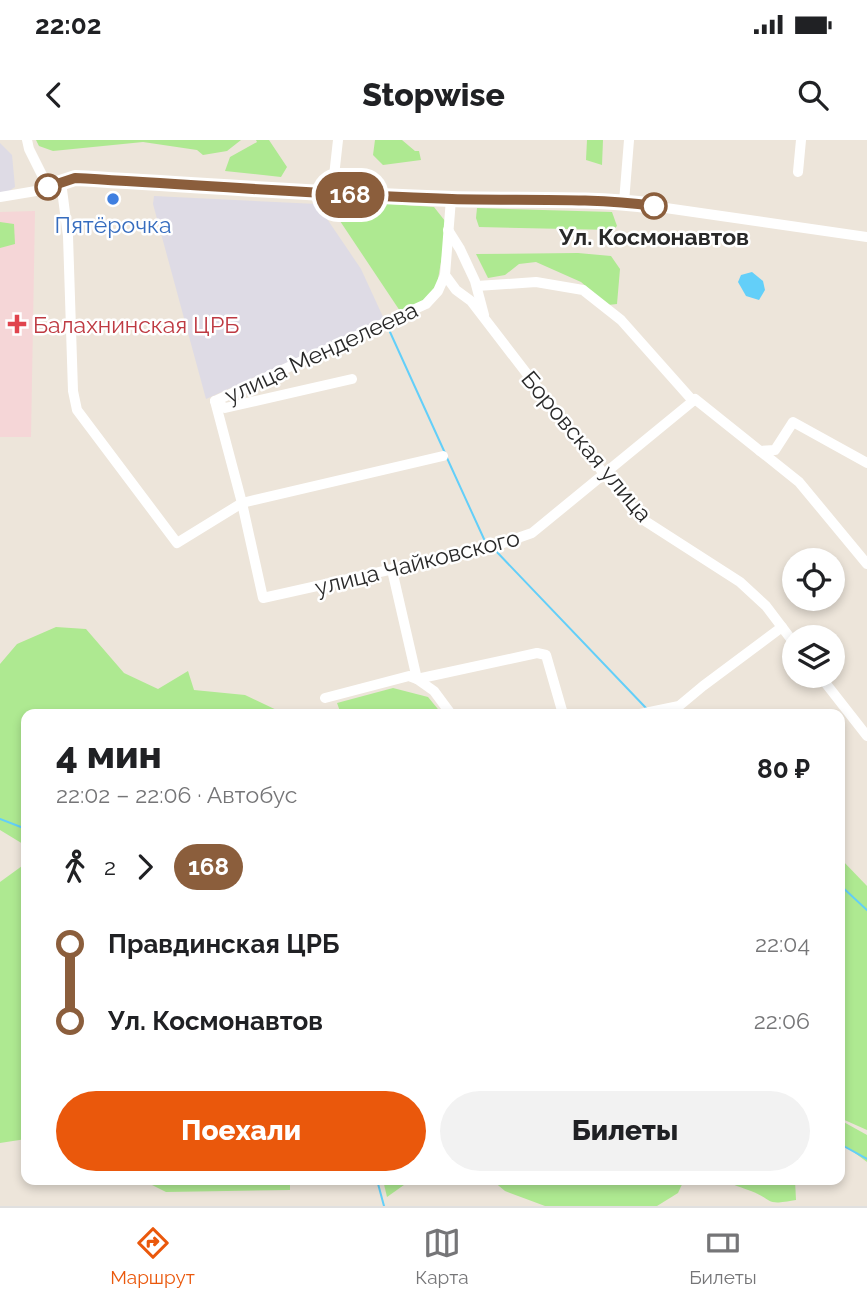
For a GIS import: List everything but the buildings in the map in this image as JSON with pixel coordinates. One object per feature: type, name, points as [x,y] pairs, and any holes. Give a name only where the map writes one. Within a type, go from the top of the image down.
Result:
[{"type":"street","points":[[27,140],[48,187]]},
{"type":"street","points":[[332,194],[338,140]]},
{"type":"street","points":[[624,202],[629,140]]},
{"type":"street","points":[[798,172],[801,140]]},
{"type":"street","points":[[0,197],[36,191],[75,178],[332,194],[624,202],[867,237]]},
{"type":"street","points":[[61,182],[68,236],[73,391],[77,410],[177,542],[242,503],[443,456]]},
{"type":"street","points":[[444,275],[451,199]]},
{"type":"street","name":"Боровская улица","points":[[448,230],[460,248],[477,286],[485,319]]},
{"type":"street","name":"Боровская улица","points":[[444,275],[456,290],[471,301],[604,474],[642,519],[740,582],[766,606],[782,627]]},
{"type":"street","name":"улица Менделеева","points":[[215,401],[426,304],[439,291],[444,275]]},
{"type":"street","points":[[477,286],[536,282],[583,290],[621,320],[692,401],[695,399],[799,482],[867,564]]},
{"type":"street","name":"улица Менделеева","points":[[439,291],[456,290]]},
{"type":"street","name":"улица Менделеева","points":[[215,401],[225,408],[352,379]]},
{"type":"street","points":[[215,401],[242,503]]},
{"type":"street","name":"улица Чайковского","points":[[242,503],[263,598],[392,570],[492,547],[532,533],[692,401]]},
{"type":"street","points":[[760,451],[775,450],[793,422],[867,463]]},
{"type":"street","points":[[392,570],[417,680]]},
{"type":"street","points":[[664,709],[679,706],[782,627]]},
{"type":"street","points":[[417,680],[537,653],[546,655],[562,709]]},
{"type":"street","points":[[325,698],[409,677],[435,691],[448,709]]},
{"type":"street","points":[[829,688],[867,736]]},
{"type":"shaded area","points":[[0,143],[12,155],[15,187],[6,193],[0,193]]},
{"type":"shaded area","points":[[154,196],[317,204],[361,269],[384,319],[206,399],[153,204]]},
{"type":"shaded area","name":"Балахнинская ЦРБ","points":[[35,211],[31,437],[0,437],[0,212]]},
{"type":"green space","points":[[36,140],[241,140],[227,151],[203,155],[197,150],[143,142],[53,151],[39,146]]},
{"type":"green space","points":[[256,140],[269,140],[287,167],[281,177],[225,171],[230,157],[257,142]]},
{"type":"green space","points":[[375,140],[402,140],[415,151],[419,151],[421,160],[383,165],[373,155]]},
{"type":"green space","points":[[587,140],[603,140],[602,165],[586,160]]},
{"type":"green space","points":[[333,200],[434,207],[445,221],[443,250],[437,285],[424,300],[400,311],[330,206]]},
{"type":"green space","points":[[477,208],[612,212],[617,226],[613,230],[479,227]]},
{"type":"green space","points":[[0,222],[14,224],[15,244],[0,248]]},
{"type":"green space","points":[[578,253],[611,256],[620,269],[617,304],[608,305],[581,282],[536,262],[519,264],[505,275],[488,278],[476,254]]},
{"type":"green space","points":[[56,627],[86,629],[124,673],[158,689],[188,671],[194,690],[245,695],[274,709],[21,709],[21,843],[0,830],[0,664],[17,644]]},
{"type":"green space","points":[[393,688],[428,697],[438,709],[339,709],[337,703]]},
{"type":"green space","points":[[845,863],[867,886],[867,1130],[845,1120]]},
{"type":"green space","points":[[21,867],[21,1140],[0,1143],[0,882]]},
{"type":"green space","points":[[845,1123],[867,1135],[867,1162],[845,1146]]},
{"type":"green space","points":[[152,1185],[290,1185],[290,1190],[166,1192]]},
{"type":"green space","points":[[384,1185],[404,1185],[387,1197]]},
{"type":"green space","points":[[498,1185],[682,1185],[678,1193],[657,1206],[545,1206],[505,1191]]},
{"type":"green space","points":[[735,1185],[795,1185],[796,1200],[774,1202]]},
{"type":"water","points":[[752,272],[763,281],[765,290],[759,300],[746,296],[738,282],[741,275]]},
{"type":"waterway","points":[[390,332],[445,453]]},
{"type":"waterway","points":[[447,458],[484,539],[489,544]]},
{"type":"waterway","points":[[495,550],[646,708]]},
{"type":"waterway","points":[[0,819],[21,827]]},
{"type":"waterway","points":[[845,890],[867,910]]},
{"type":"waterway","points":[[845,1147],[867,1159]]},
{"type":"waterway","points":[[378,1185],[384,1206]]},
{"type":"bus line","name":"168","points":[[48,187],[75,178],[332,194],[624,202],[654,206]]},
{"type":"place","name":"Пятёрочка","points":[[113,199]]},
{"type":"place","name":"Ул. Космонавтов","points":[[654,206]]},
{"type":"place","name":"Балахнинская ЦРБ","points":[[17,324]]}]
